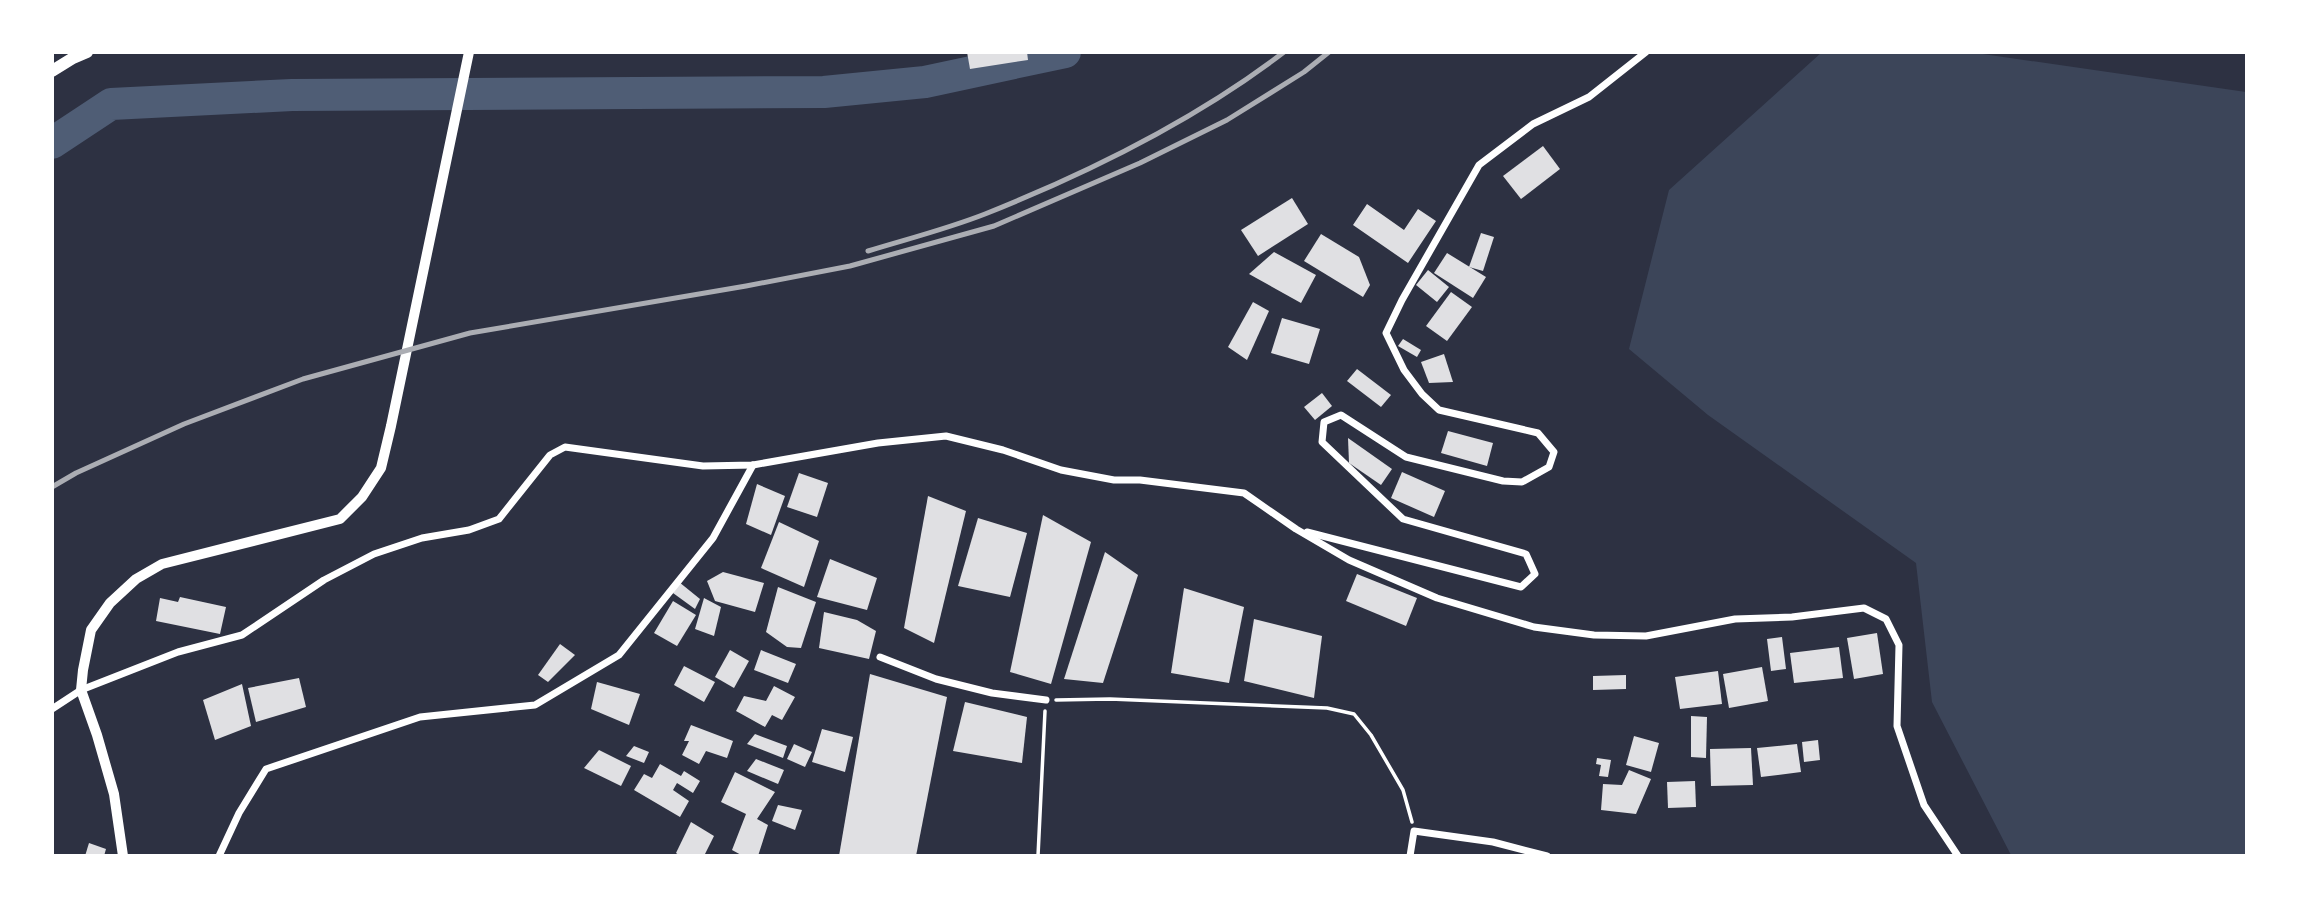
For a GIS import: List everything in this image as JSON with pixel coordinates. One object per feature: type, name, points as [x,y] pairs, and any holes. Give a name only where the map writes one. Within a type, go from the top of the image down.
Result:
[{"type":"main road","points":[[52,71],[87,52]]},
{"type":"street","points":[[1296,529],[1521,587],[1535,574],[1526,554],[1402,519],[1322,442],[1324,422],[1341,415],[1406,457],[1503,481],[1522,482],[1549,467],[1554,452],[1538,433],[1439,411],[1404,370],[1386,333],[1479,165],[1533,124],[1589,97],[1646,52]]},
{"type":"street","points":[[123,856],[114,794],[81,690],[90,630],[110,603],[136,579],[174,561],[340,519],[362,497],[381,468],[469,54]]},
{"type":"street","points":[[52,709],[81,690],[178,652],[242,635],[324,580],[374,554],[422,538],[469,530],[499,519],[550,455],[565,447],[703,466],[753,465],[878,443],[946,436],[1003,450],[1061,470],[1114,480],[1140,480],[1244,493],[1296,529],[1349,560],[1437,598],[1534,627],[1594,635],[1646,636],[1734,619],[1792,617],[1864,608],[1875,611],[1886,619],[1899,645],[1897,726],[1924,805],[1958,856]]},
{"type":"street","points":[[219,856],[239,813],[266,769],[420,717],[535,705],[619,655],[713,538],[753,465]]},
{"type":"street","points":[[880,657],[936,679],[992,693],[1045,700]]},
{"type":"street","points":[[1410,856],[1414,831],[1493,842],[1547,856]]},
{"type":"path","points":[[1038,856],[1045,700],[1110,699],[1327,708],[1354,714],[1404,789],[1414,831]]},
{"type":"shaded area","points":[[1821,53],[1976,53],[2246,92],[2246,855],[2011,855],[1932,702],[1916,563],[1708,415],[1629,349],[1669,190]]},
{"type":"building","points":[[967,52],[1027,52],[1028,60],[970,69]]},
{"type":"building","points":[[1543,146],[1560,169],[1521,199],[1503,176]]},
{"type":"building","points":[[1292,198],[1308,224],[1258,256],[1241,230]]},
{"type":"building","points":[[1367,204],[1404,230],[1418,209],[1436,221],[1408,263],[1353,225]]},
{"type":"building","points":[[1481,233],[1494,237],[1483,271],[1469,267]]},
{"type":"building","points":[[1321,234],[1359,257],[1370,285],[1363,297],[1304,261]]},
{"type":"building","points":[[1274,252],[1316,275],[1301,303],[1249,274]]},
{"type":"building","points":[[1447,253],[1486,277],[1473,298],[1434,273]]},
{"type":"building","points":[[1428,270],[1449,287],[1437,302],[1416,285]]},
{"type":"building","points":[[1451,292],[1472,307],[1447,341],[1426,326]]},
{"type":"building","points":[[1253,302],[1269,311],[1247,360],[1228,347]]},
{"type":"building","points":[[1282,318],[1320,329],[1309,364],[1271,353]]},
{"type":"building","points":[[1403,339],[1421,350],[1417,357],[1398,346]]},
{"type":"building","points":[[1444,354],[1453,382],[1429,383],[1421,362]]},
{"type":"building","points":[[1357,369],[1391,395],[1381,407],[1347,381]]},
{"type":"building","points":[[1322,393],[1332,406],[1315,420],[1304,407]]},
{"type":"building","points":[[1448,431],[1493,443],[1487,466],[1441,453]]},
{"type":"building","points":[[1348,438],[1392,469],[1381,485],[1349,463]]},
{"type":"building","points":[[1402,472],[1445,491],[1434,517],[1391,498]]},
{"type":"building","points":[[799,473],[828,483],[817,517],[787,507]]},
{"type":"building","points":[[757,484],[785,496],[771,535],[746,524]]},
{"type":"building","points":[[928,496],[966,511],[934,643],[904,628]]},
{"type":"building","points":[[1043,515],[1091,542],[1051,684],[1010,672]]},
{"type":"building","points":[[978,518],[1027,533],[1010,597],[958,586]]},
{"type":"building","points":[[779,522],[819,541],[804,587],[761,568]]},
{"type":"building","points":[[1105,552],[1138,575],[1103,683],[1064,679]]},
{"type":"building","points":[[830,559],[877,578],[867,610],[817,597]]},
{"type":"building","points":[[723,572],[764,583],[755,612],[715,601],[707,581]]},
{"type":"building","points":[[1357,574],[1417,598],[1406,626],[1346,601]]},
{"type":"building","points":[[679,582],[700,599],[695,609],[673,593]]},
{"type":"building","points":[[778,587],[816,602],[801,648],[787,647],[766,632]]},
{"type":"building","points":[[1184,588],[1244,607],[1229,683],[1171,673]]},
{"type":"building","points":[[180,597],[226,607],[220,634],[156,621],[160,598],[178,602]]},
{"type":"building","points":[[704,598],[721,607],[714,636],[695,629]]},
{"type":"building","points":[[673,601],[696,615],[677,646],[654,633]]},
{"type":"building","points":[[824,612],[857,620],[876,631],[869,659],[819,648]]},
{"type":"building","points":[[1254,619],[1322,636],[1314,698],[1244,681]]},
{"type":"building","points":[[1877,633],[1883,674],[1854,679],[1847,638]]},
{"type":"building","points":[[1782,637],[1786,669],[1771,671],[1767,639]]},
{"type":"building","points":[[560,644],[575,655],[548,682],[538,675]]},
{"type":"building","points":[[1839,647],[1843,678],[1794,683],[1790,653]]},
{"type":"building","points":[[730,650],[749,661],[734,688],[715,677]]},
{"type":"building","points":[[761,650],[796,664],[788,683],[754,670]]},
{"type":"building","points":[[684,666],[715,682],[704,702],[674,685]]},
{"type":"building","points":[[1762,667],[1768,701],[1729,708],[1723,674]]},
{"type":"building","points":[[1718,671],[1722,704],[1680,709],[1675,677]]},
{"type":"building","points":[[870,674],[947,697],[916,856],[839,856]]},
{"type":"building","points":[[1626,675],[1626,689],[1593,690],[1593,676]]},
{"type":"building","points":[[299,678],[306,707],[256,722],[248,688]]},
{"type":"building","points":[[597,682],[640,694],[629,725],[591,709]]},
{"type":"building","points":[[242,684],[251,726],[215,740],[203,700]]},
{"type":"building","points":[[774,686],[795,697],[782,720],[772,715],[765,727],[736,711],[744,696],[766,701]]},
{"type":"building","points":[[965,702],[1027,717],[1022,763],[953,751]]},
{"type":"building","points":[[1691,716],[1707,717],[1706,758],[1691,757]]},
{"type":"building","points":[[691,725],[733,741],[727,758],[706,751],[699,764],[682,755],[689,741],[684,741]]},
{"type":"building","points":[[822,729],[853,737],[845,772],[812,762]]},
{"type":"building","points":[[755,734],[787,746],[783,758],[747,744]]},
{"type":"building","points":[[1634,736],[1659,743],[1651,772],[1626,765]]},
{"type":"building","points":[[1818,740],[1820,760],[1804,762],[1802,742]]},
{"type":"building","points":[[794,744],[812,752],[805,767],[787,759]]},
{"type":"building","points":[[1797,744],[1801,772],[1761,777],[1757,748]]},
{"type":"building","points":[[634,746],[649,752],[644,763],[626,756]]},
{"type":"building","points":[[1751,748],[1753,785],[1711,786],[1710,749]]},
{"type":"building","points":[[599,750],[631,766],[621,786],[584,768]]},
{"type":"building","points":[[1597,758],[1611,760],[1608,777],[1599,776],[1601,765],[1596,764]]},
{"type":"building","points":[[756,759],[784,770],[778,784],[747,771]]},
{"type":"building","points":[[660,764],[681,776],[684,771],[700,781],[693,793],[677,783],[673,790],[689,801],[680,817],[634,790],[644,774],[652,778]]},
{"type":"building","points":[[1629,770],[1651,779],[1636,814],[1601,810],[1603,784],[1622,785]]},
{"type":"building","points":[[735,772],[775,792],[757,819],[768,825],[758,856],[743,856],[732,850],[746,814],[721,802]]},
{"type":"building","points":[[1695,781],[1696,807],[1668,808],[1667,782]]},
{"type":"building","points":[[778,805],[802,810],[795,830],[772,821]]},
{"type":"building","points":[[691,822],[714,836],[704,856],[680,856],[676,853]]},
{"type":"building","points":[[89,843],[106,849],[104,856],[85,856]]},
{"type":"waterway","points":[[52,143],[111,104],[292,95],[824,92],[925,82],[1065,52]]},
{"type":"railway","points":[[868,251],[985,214],[1063,181],[1178,123],[1284,52]]},
{"type":"railway","points":[[52,487],[76,473],[184,424],[303,379],[470,333],[850,266],[994,226],[1140,163],[1227,120],[1304,72],[1329,52]]}]
